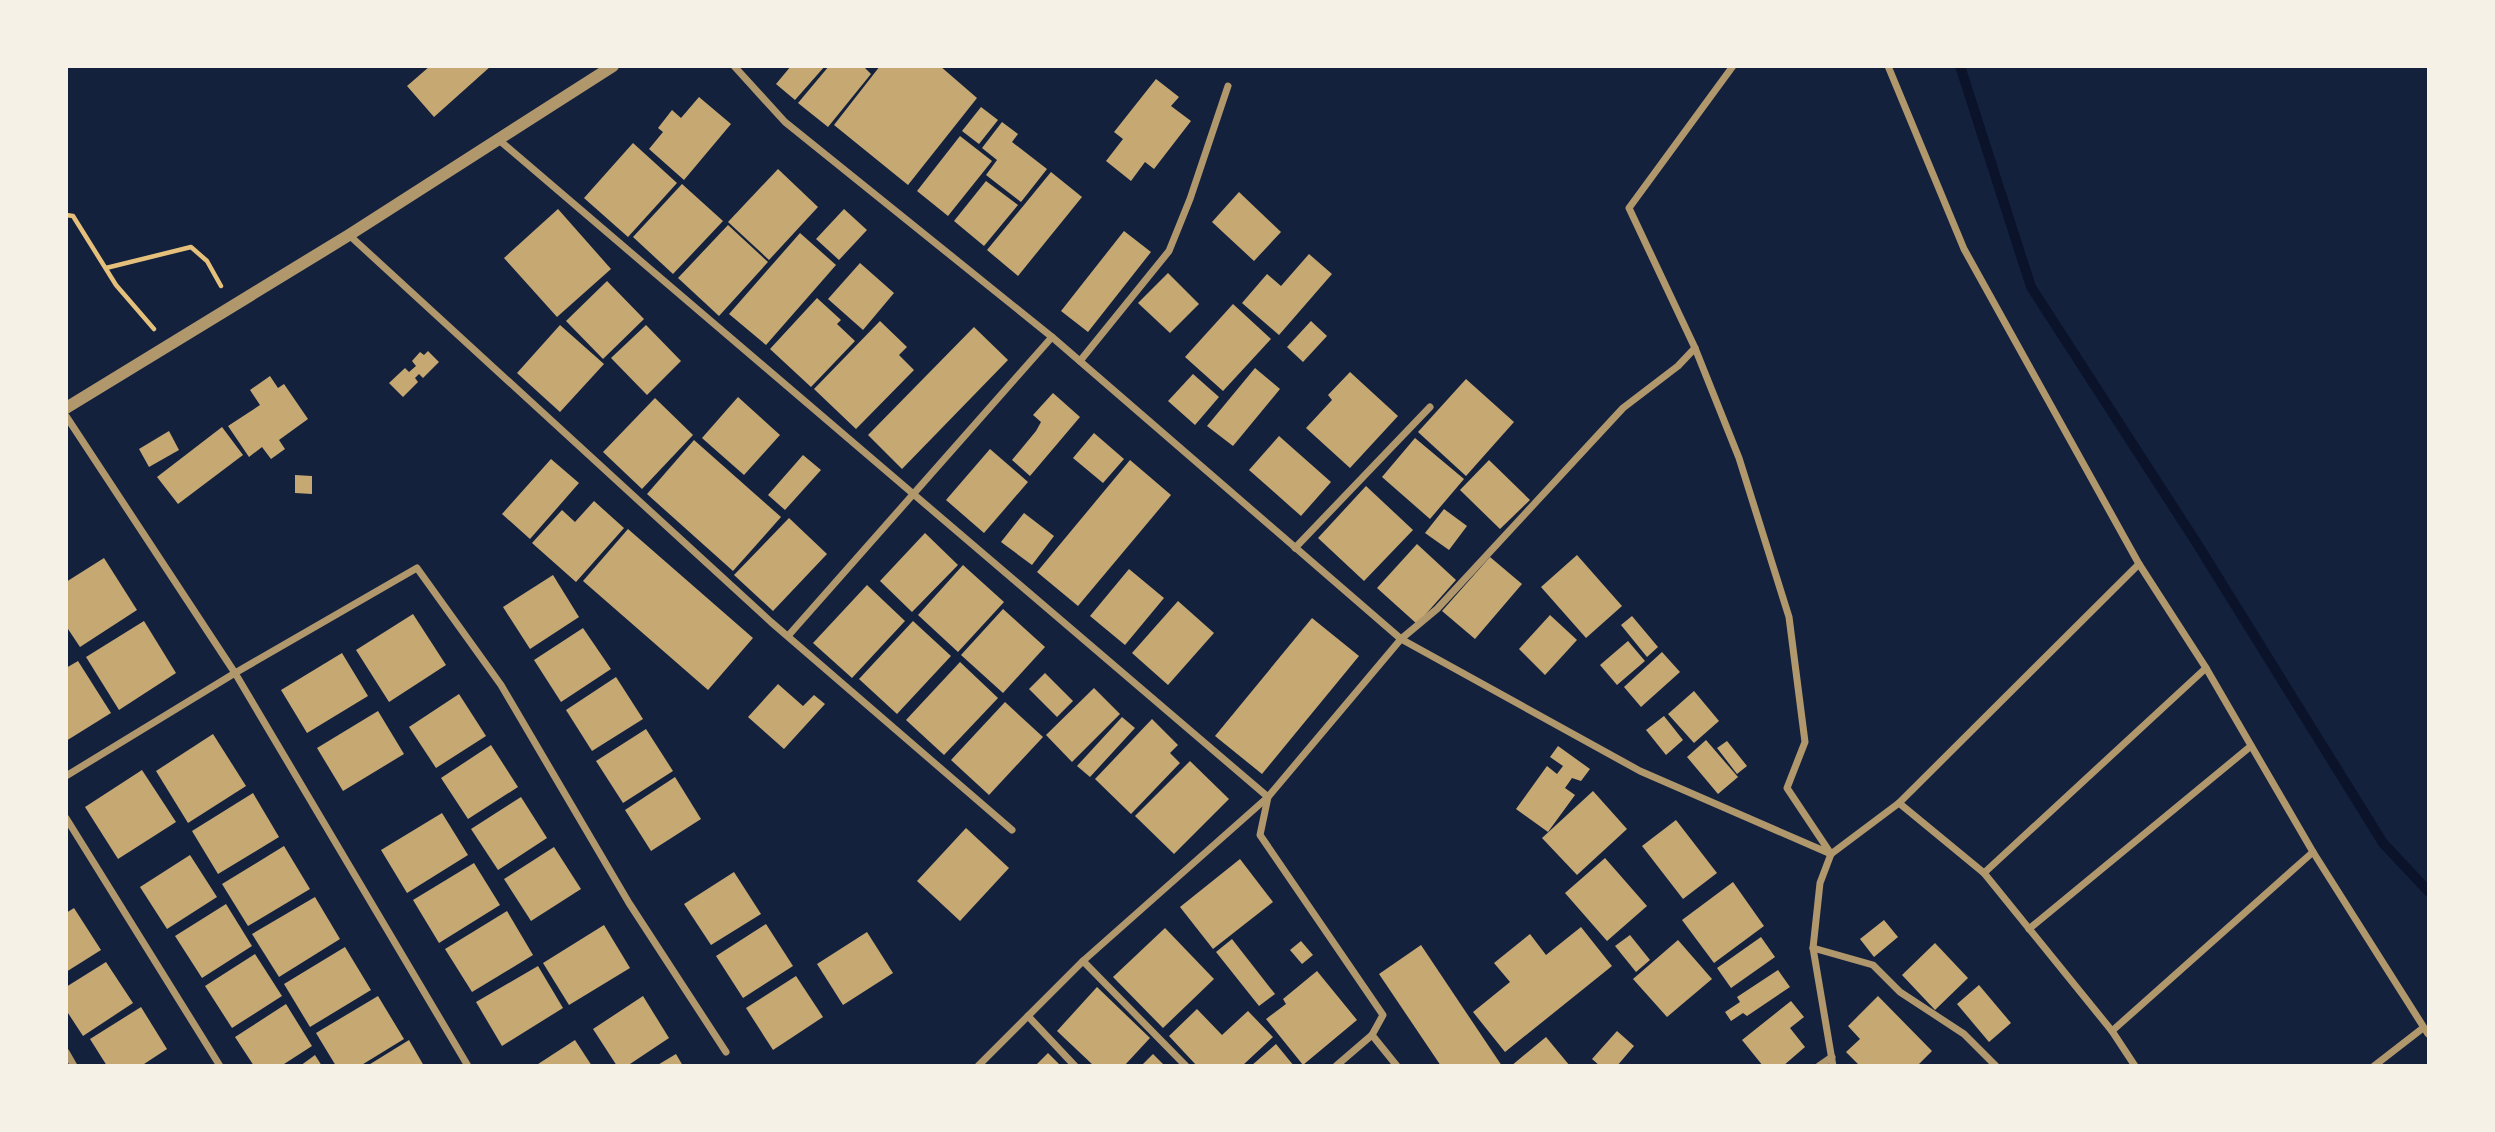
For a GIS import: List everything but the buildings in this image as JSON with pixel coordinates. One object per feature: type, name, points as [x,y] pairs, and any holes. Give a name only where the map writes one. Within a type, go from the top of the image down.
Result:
[{"type":"street","points":[[66,408],[349,235],[613,66]]},
{"type":"street","points":[[734,66],[785,121],[1052,337],[1401,639],[1640,771],[1831,854]]},
{"type":"street","points":[[1733,66],[1629,208],[1695,348],[1739,458],[1789,617],[1805,742],[1787,788],[1831,854]]},
{"type":"street","points":[[1888,66],[1965,249],[2139,564],[2206,668],[2313,852],[2426,1031],[2374,1066]]},
{"type":"street","points":[[1080,361],[1169,251],[1190,199],[1227,86]]},
{"type":"street","points":[[499,140],[1268,797]]},
{"type":"street","points":[[349,235],[788,636],[1012,831]]},
{"type":"street","points":[[788,636],[1052,337]]},
{"type":"street","points":[[978,1066],[1083,961],[1268,797],[1401,639],[1437,609],[1623,408],[1678,366],[1695,348]]},
{"type":"street","points":[[1295,548],[1430,407]]},
{"type":"street","points":[[66,416],[235,673],[468,1066]]},
{"type":"street","points":[[1833,1066],[1813,948],[1820,883],[1831,854],[1899,803],[2139,564]]},
{"type":"street","points":[[66,776],[235,673],[417,568],[501,685],[628,903],[726,1052]]},
{"type":"street","points":[[1984,873],[2206,668]]},
{"type":"street","points":[[2029,929],[2250,746]]},
{"type":"street","points":[[1268,797],[1261,835],[1383,1015],[1372,1035],[1336,1066]]},
{"type":"street","points":[[1899,803],[1984,873],[2112,1031],[2135,1066]]},
{"type":"street","points":[[66,818],[220,1066]]},
{"type":"street","points":[[2112,1031],[2313,852]]},
{"type":"street","points":[[1813,948],[1874,965],[1900,992],[1964,1034],[1997,1066]]},
{"type":"street","points":[[1083,961],[1186,1066]]},
{"type":"street","points":[[1028,1016],[1076,1066]]},
{"type":"street","points":[[1372,1035],[1397,1066]]},
{"type":"street","points":[[66,1052],[74,1066]]},
{"type":"street","points":[[1819,1066],[1832,1056]]},
{"type":"path","points":[[66,215],[73,216],[116,285],[168,345]]},
{"type":"path","points":[[106,268],[191,247],[207,261],[222,288],[224,311]]},
{"type":"waterway","points":[[1960,66],[2031,287],[2196,542],[2383,843],[2428,891]]}]
